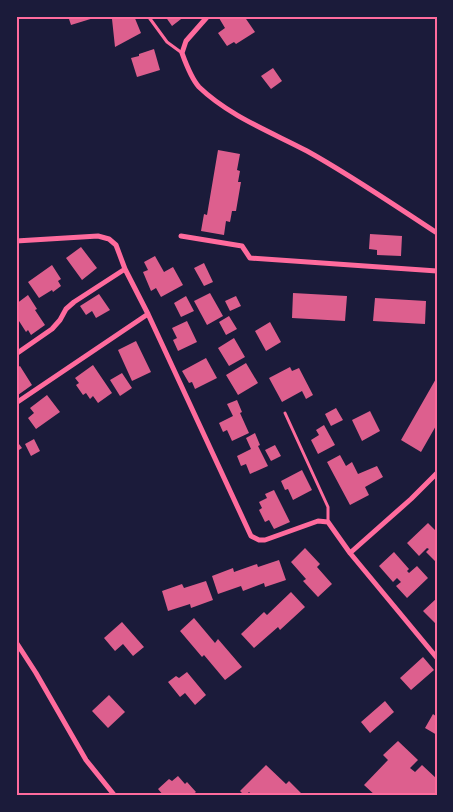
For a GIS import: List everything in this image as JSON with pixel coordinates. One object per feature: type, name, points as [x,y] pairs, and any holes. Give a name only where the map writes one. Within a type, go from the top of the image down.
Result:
[{"type":"street","points":[[208,16],[186,41],[182,53],[197,85],[210,97],[248,122],[309,152],[371,189],[437,234]]},
{"type":"street","points":[[16,241],[98,236],[108,239],[116,245],[125,269],[148,314],[251,536],[259,540],[265,540],[318,521],[328,522],[350,554],[437,658]]},
{"type":"street","points":[[181,236],[242,246],[250,258],[437,272]]},
{"type":"street","points":[[16,354],[52,329],[66,309],[74,302],[125,269]]},
{"type":"street","points":[[16,403],[148,314]]},
{"type":"street","points":[[350,554],[412,499],[437,473]]},
{"type":"street","points":[[16,642],[86,760],[115,796]]},
{"type":"lane","points":[[148,16],[168,42],[182,53]]},
{"type":"lane","points":[[285,413],[328,507],[328,522]]},
{"type":"building","points":[[68,16],[97,16],[97,17],[71,25]]},
{"type":"building","points":[[118,16],[134,16],[141,33],[115,47],[112,19]]},
{"type":"building","points":[[165,16],[185,16],[172,26]]},
{"type":"building","points":[[221,16],[244,16],[255,32],[236,44],[234,42],[227,46],[218,33],[225,28],[219,18]]},
{"type":"building","points":[[154,49],[160,70],[137,77],[131,58]]},
{"type":"building","points":[[273,68],[282,81],[271,89],[261,76]]},
{"type":"building","points":[[218,150],[240,154],[237,170],[240,171],[238,182],[241,182],[236,211],[232,211],[230,222],[226,221],[224,235],[201,231],[204,214],[207,215]]},
{"type":"building","points":[[370,234],[402,236],[401,256],[377,255],[377,250],[369,249]]},
{"type":"building","points":[[81,247],[97,268],[82,280],[66,258]]},
{"type":"building","points":[[155,256],[164,272],[173,267],[183,285],[161,297],[156,288],[151,291],[143,272],[148,270],[144,262]]},
{"type":"building","points":[[204,263],[213,282],[204,286],[194,268]]},
{"type":"building","points":[[52,265],[61,279],[58,281],[61,286],[39,298],[28,282]]},
{"type":"building","points":[[210,293],[223,316],[207,325],[194,301]]},
{"type":"building","points":[[293,293],[347,296],[345,321],[292,318]]},
{"type":"building","points":[[99,294],[110,310],[96,318],[92,311],[86,315],[80,306]]},
{"type":"building","points":[[28,295],[45,325],[31,335],[28,330],[26,332],[19,321],[16,323],[16,304]]},
{"type":"building","points":[[186,296],[194,311],[181,317],[174,303]]},
{"type":"building","points":[[236,296],[241,306],[230,311],[225,301]]},
{"type":"building","points":[[375,298],[426,301],[425,324],[373,321]]},
{"type":"building","points":[[229,316],[237,329],[226,335],[219,322]]},
{"type":"building","points":[[187,321],[197,342],[178,351],[173,340],[177,338],[172,328]]},
{"type":"building","points":[[270,322],[281,342],[266,351],[255,331]]},
{"type":"building","points":[[234,338],[245,357],[229,366],[218,348]]},
{"type":"building","points":[[136,341],[151,372],[132,381],[118,350]]},
{"type":"building","points":[[206,358],[217,378],[195,389],[192,382],[189,383],[182,371]]},
{"type":"building","points":[[246,363],[258,383],[238,395],[226,375]]},
{"type":"building","points":[[93,365],[112,393],[98,403],[93,396],[90,399],[86,393],[83,395],[76,385],[79,383],[75,378]]},
{"type":"building","points":[[20,366],[32,385],[18,395],[16,392],[16,368]]},
{"type":"building","points":[[290,367],[292,371],[299,368],[313,395],[306,399],[302,391],[282,402],[269,378]]},
{"type":"building","points":[[122,373],[132,388],[120,396],[110,380]]},
{"type":"building","points":[[437,377],[437,424],[421,452],[401,440]]},
{"type":"building","points":[[47,395],[60,412],[36,429],[28,418],[34,413],[30,408]]},
{"type":"building","points":[[237,400],[242,412],[240,413],[249,433],[232,441],[227,430],[223,432],[219,423],[233,416],[227,404]]},
{"type":"building","points":[[336,408],[343,420],[331,426],[325,414]]},
{"type":"building","points":[[370,411],[380,431],[362,441],[352,420]]},
{"type":"building","points":[[324,425],[335,445],[318,454],[311,440],[319,435],[316,430]]},
{"type":"building","points":[[255,433],[260,445],[258,446],[268,466],[250,474],[246,464],[241,466],[237,456],[251,449],[246,438]]},
{"type":"building","points":[[34,439],[40,451],[31,456],[25,444]]},
{"type":"building","points":[[16,440],[22,448],[16,452]]},
{"type":"building","points":[[275,445],[281,456],[271,461],[265,450]]},
{"type":"building","points":[[340,455],[346,466],[352,462],[358,474],[377,466],[383,477],[365,487],[369,495],[350,505],[327,462]]},
{"type":"building","points":[[302,470],[312,490],[293,500],[288,489],[285,490],[281,481]]},
{"type":"building","points":[[274,490],[290,522],[274,529],[269,520],[265,522],[259,510],[262,508],[259,502],[267,498],[265,494]]},
{"type":"building","points":[[428,523],[437,532],[437,539],[435,541],[437,543],[437,563],[426,552],[429,549],[427,548],[419,556],[407,543]]},
{"type":"building","points":[[305,548],[320,564],[317,567],[332,584],[318,597],[303,581],[306,579],[291,562]]},
{"type":"building","points":[[394,552],[409,569],[407,571],[409,573],[417,566],[428,578],[407,598],[396,586],[401,582],[397,578],[393,582],[379,566]]},
{"type":"building","points":[[279,560],[286,580],[265,587],[264,583],[243,591],[241,586],[218,594],[212,576],[233,568],[234,572],[257,564],[258,567]]},
{"type":"building","points":[[206,581],[213,600],[191,608],[190,604],[168,611],[162,591],[182,584],[184,588]]},
{"type":"building","points":[[291,592],[305,607],[280,630],[278,627],[254,648],[241,634],[264,612],[267,615]]},
{"type":"building","points":[[437,598],[437,621],[435,623],[423,611]]},
{"type":"building","points":[[194,618],[215,643],[218,639],[242,667],[225,680],[180,631]]},
{"type":"building","points":[[122,622],[144,647],[133,656],[123,644],[115,651],[104,638]]},
{"type":"building","points":[[423,657],[434,670],[411,690],[400,678]]},
{"type":"building","points":[[187,672],[206,695],[195,705],[185,693],[180,697],[168,682],[176,676],[179,678]]},
{"type":"building","points":[[109,695],[125,712],[108,728],[92,711]]},
{"type":"building","points":[[385,701],[394,712],[370,733],[361,722]]},
{"type":"building","points":[[433,714],[437,717],[437,735],[425,728]]},
{"type":"building","points":[[398,741],[418,760],[410,768],[415,772],[422,765],[437,779],[437,796],[376,796],[364,785],[388,760],[383,755]]},
{"type":"building","points":[[266,765],[286,784],[289,781],[304,796],[253,796],[249,792],[245,796],[240,791]]},
{"type":"building","points":[[178,776],[196,792],[191,796],[164,796],[158,789],[169,779],[172,781]]}]
